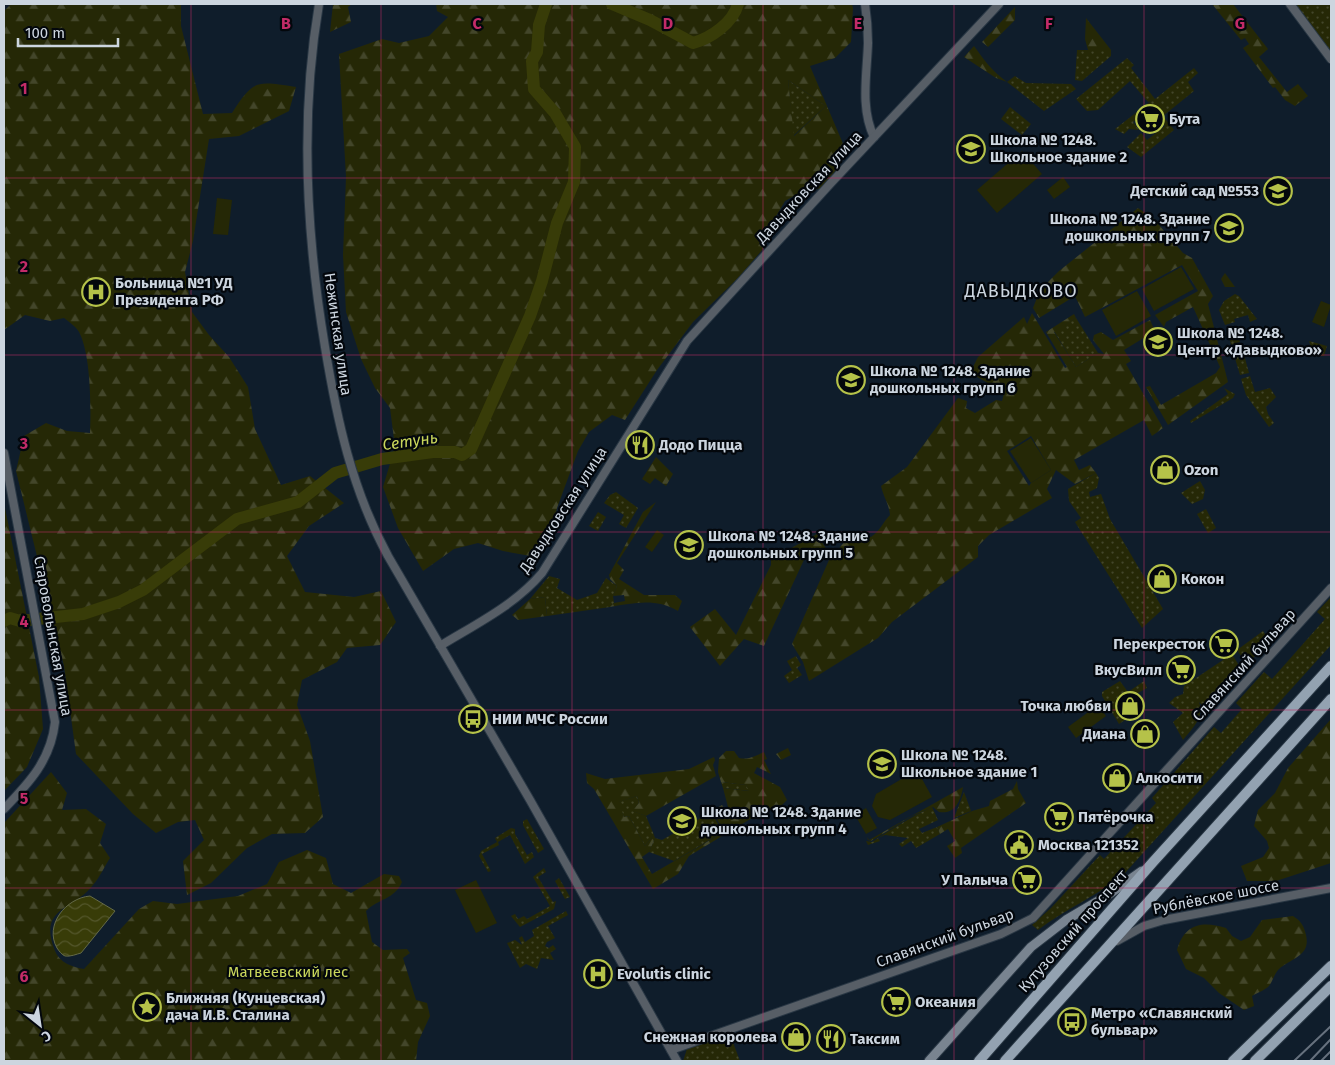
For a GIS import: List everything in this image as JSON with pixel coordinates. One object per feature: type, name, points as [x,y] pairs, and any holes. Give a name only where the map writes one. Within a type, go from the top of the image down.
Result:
[{"type":"main road","name":"Кутузовский проспект","points":[[979,1061],[1153,862],[1331,666]]},
{"type":"main road","points":[[1006,1061],[1331,699]]},
{"type":"main road","points":[[929,1061],[1031,948],[1049,932],[1105,897],[1153,862]]},
{"type":"main road","points":[[1233,1061],[1331,966]]},
{"type":"main road","points":[[1255,1061],[1331,986]]},
{"type":"street","name":"Нежинская улица","points":[[319,4],[309,69],[308,142],[311,237],[320,321],[345,450],[357,488],[379,540],[440,646]]},
{"type":"street","points":[[865,4],[868,40],[866,106],[868,122],[874,137]]},
{"type":"street","name":"Давыдковская улица","points":[[440,646],[515,599],[542,573],[687,341],[999,4]]},
{"type":"street","points":[[1290,4],[1331,58]]},
{"type":"street","name":"Староволынская улица","points":[[4,453],[53,701],[55,722],[53,741],[31,781],[4,809]]},
{"type":"street","name":"Славянский бульвар","points":[[672,1050],[1002,934],[1033,918],[1331,588]]},
{"type":"street","points":[[440,646],[677,1061]]},
{"type":"street","name":"Рублёвское шоссе","points":[[1111,944],[1144,926],[1164,920],[1331,888]]},
{"type":"green space","points":[[11,4],[181,4],[181,26],[203,114],[232,113],[251,88],[257,85],[272,84],[296,87],[289,111],[239,136],[209,139],[193,241],[185,272],[192,312],[229,357],[248,387],[255,429],[281,485],[310,476],[344,503],[309,526],[287,556],[305,592],[354,597],[381,591],[396,622],[380,645],[347,648],[337,662],[302,680],[297,705],[310,741],[323,817],[305,833],[272,834],[247,848],[211,883],[187,895],[183,861],[204,840],[195,820],[178,822],[156,833],[133,814],[76,754],[64,666],[16,471],[24,436],[46,423],[67,431],[90,433],[90,383],[84,344],[80,334],[64,318],[50,321],[25,315],[4,330],[4,11]]},
{"type":"green space","points":[[333,4],[352,4],[348,7],[351,22],[330,32]]},
{"type":"green space","points":[[436,4],[852,4],[853,8],[851,42],[835,58],[810,66],[844,146],[836,170],[821,188],[794,196],[785,201],[764,237],[763,249],[738,278],[693,322],[657,370],[625,420],[612,415],[589,432],[578,451],[557,508],[551,535],[536,557],[503,551],[478,543],[454,549],[423,571],[398,528],[383,487],[395,447],[390,408],[375,388],[361,359],[346,312],[343,255],[346,177],[339,54],[382,39],[399,43],[429,36],[448,17],[437,11]],"holes":[[[788,80],[826,106],[794,136]]]},
{"type":"green space","points":[[1212,4],[1233,4],[1268,49],[1259,57],[1287,92],[1298,84],[1308,96],[1295,106],[1285,100],[1275,87],[1273,88],[1243,48],[1249,44],[1245,38],[1241,40]]},
{"type":"green space","points":[[1295,4],[1331,4],[1331,51]]},
{"type":"green space","points":[[1015,7],[1015,20],[988,47],[982,42]]},
{"type":"green space","points":[[1086,18],[1111,50],[1088,50],[1085,39]]},
{"type":"green space","points":[[974,46],[985,61],[1007,82],[996,78],[964,57]]},
{"type":"green space","points":[[1077,50],[1111,50],[1111,56],[1082,81],[1075,80]]},
{"type":"green space","points":[[1127,58],[1134,65],[1131,68],[1155,99],[1194,68],[1198,73],[1188,82],[1194,91],[1163,116],[1174,130],[1141,157],[1127,147],[1141,133],[1147,140],[1165,126],[1151,109],[1133,122],[1139,130],[1129,129],[1124,134],[1115,129],[1151,101],[1148,102],[1130,81],[1098,110],[1087,111],[1076,99]]},
{"type":"green space","points":[[1015,76],[1026,83],[1071,84],[1076,89],[1044,111],[1007,82]]},
{"type":"green space","points":[[788,80],[826,106],[793,136]]},
{"type":"green space","points":[[1010,107],[1031,124],[1022,135],[1001,119]]},
{"type":"green space","points":[[1022,151],[1042,174],[997,213],[977,190]]},
{"type":"green space","points":[[1063,177],[1070,187],[1054,199],[1047,190]]},
{"type":"green space","points":[[217,198],[232,200],[228,235],[213,234]]},
{"type":"green space","points":[[1138,208],[1153,218],[1183,253],[1192,258],[1213,296],[1208,304],[1228,382],[1168,425],[1146,387],[1150,386],[1161,405],[1216,373],[1220,367],[1193,307],[1166,322],[1164,327],[1155,315],[1198,291],[1182,265],[1085,317],[1075,296],[1039,318],[1033,308],[1040,290],[1059,271]]},
{"type":"green space","points":[[1181,267],[1194,289],[1154,311],[1142,289]]},
{"type":"green space","points":[[1225,273],[1235,287],[1225,287],[1221,279]]},
{"type":"green space","points":[[1137,291],[1151,316],[1116,336],[1102,310]]},
{"type":"green space","points":[[1235,294],[1239,296],[1257,319],[1250,322],[1248,315],[1234,319],[1235,322],[1225,325],[1219,310],[1224,301]]},
{"type":"green space","points":[[1321,301],[1331,305],[1324,327],[1312,322]]},
{"type":"green space","points":[[1032,313],[1065,368],[1067,367],[1046,332],[1074,314],[1076,318],[1054,332],[1076,367],[1098,353],[1104,354],[1093,340],[1094,335],[1101,332],[1113,340],[1150,320],[1155,331],[1124,350],[1131,361],[1126,364],[1163,428],[1152,436],[1144,420],[1074,460],[1079,470],[1090,465],[1096,473],[1075,484],[1056,470],[1047,489],[1052,498],[989,535],[978,546],[978,557],[892,622],[878,638],[809,681],[803,662],[792,644],[829,560],[852,533],[863,532],[871,537],[879,529],[890,515],[881,486],[907,467],[958,398],[967,401],[966,408],[975,413],[996,400],[1002,401],[1005,390],[995,387],[970,373],[978,357],[1024,317],[1027,324]],"holes":[[[1031,436],[1051,470],[1029,486],[1007,451]]]},
{"type":"green space","points":[[1076,318],[1098,353],[1076,367],[1054,331]]},
{"type":"green space","points":[[1236,326],[1240,342],[1231,345],[1227,329]]},
{"type":"green space","points":[[1309,341],[1327,346],[1324,356],[1313,355]]},
{"type":"green space","points":[[1243,351],[1249,373],[1240,375],[1234,355]]},
{"type":"green space","points":[[1250,376],[1255,392],[1270,388],[1276,397],[1266,407],[1274,423],[1269,427],[1246,395],[1241,379]]},
{"type":"green space","points":[[1224,388],[1235,394],[1233,398],[1191,423],[1190,421],[1228,394]]},
{"type":"green space","points":[[1031,438],[1051,470],[1031,483],[1010,451]]},
{"type":"green space","points":[[656,457],[673,474],[666,486],[655,478],[650,484],[642,479]]},
{"type":"green space","points":[[1096,473],[1099,478],[1097,488],[1089,492],[1090,497],[1101,494],[1110,519],[1163,609],[1142,628],[1075,522],[1081,518],[1069,501],[1068,489]]},
{"type":"green space","points":[[1200,481],[1205,490],[1203,499],[1192,504],[1181,493]]},
{"type":"green space","points":[[616,492],[638,508],[626,528],[619,524],[624,515],[604,503],[610,495]]},
{"type":"green space","points":[[656,502],[617,563],[624,570],[619,579],[644,595],[675,595],[682,601],[678,611],[653,603],[636,603],[610,607],[614,603],[625,601],[624,595],[613,596],[617,586],[610,579],[609,575],[643,512]]},
{"type":"green space","points":[[4,503],[39,677],[43,729],[27,767],[4,791]]},
{"type":"green space","points":[[1206,509],[1216,528],[1208,533],[1197,514]]},
{"type":"green space","points":[[598,512],[606,517],[598,531],[589,526]]},
{"type":"green space","points":[[657,530],[664,535],[652,552],[645,547]]},
{"type":"green space","points":[[817,534],[827,550],[824,557],[809,549],[764,646],[744,639],[720,666],[690,627],[715,609],[736,635],[771,565],[771,559]]},
{"type":"green space","points":[[549,576],[560,579],[557,588],[577,600],[597,593],[606,578],[617,586],[613,596],[614,603],[610,607],[547,616],[545,597],[530,599]]},
{"type":"green space","points":[[545,597],[547,616],[518,620],[512,615],[530,599]]},
{"type":"green space","points":[[1331,597],[1331,645],[1125,873],[1104,889],[1059,915],[1038,930],[1032,925],[1051,908],[1100,855],[1104,859],[1156,803],[1152,798],[1214,727],[1221,733],[1242,709],[1236,703],[1264,672],[1272,679],[1325,619],[1317,612]]},
{"type":"green space","points":[[1263,631],[1269,640],[1247,665],[1237,650]]},
{"type":"green space","points":[[1232,654],[1243,672],[1207,711],[1199,702],[1199,718],[1183,740],[1173,722],[1183,713],[1169,703],[1175,697],[1183,694],[1184,686]]},
{"type":"green space","points":[[796,656],[801,665],[797,668],[802,675],[789,683],[784,676],[792,670],[787,661]]},
{"type":"green space","points":[[1120,681],[1128,692],[1144,681],[1147,688],[1121,702],[1124,707],[1122,709],[1128,718],[1119,724],[1102,696],[1102,692]]},
{"type":"green space","points":[[1098,705],[1106,716],[1076,738],[1068,727]]},
{"type":"green space","points":[[1331,719],[1331,863],[1276,881],[1247,881],[1241,866],[1263,857],[1269,848],[1267,841],[1254,826],[1258,810],[1275,793],[1288,768]]},
{"type":"green space","points":[[788,748],[791,755],[781,760],[776,754]]},
{"type":"green space","points":[[726,751],[734,751],[739,758],[752,757],[764,752],[767,759],[764,760],[771,774],[757,767],[754,773],[780,787],[787,800],[781,806],[777,805],[777,808],[762,812],[689,856],[678,874],[653,889],[594,789],[587,783],[586,773],[605,779],[689,769],[714,757],[713,765],[716,776],[646,816],[632,811],[639,803],[637,796],[619,802],[624,817],[629,816],[645,846],[654,835],[655,838],[649,852],[642,857],[652,874],[724,832],[712,811],[722,805],[725,809],[728,807],[723,788],[749,791],[746,785],[721,782],[718,772],[719,758]]},
{"type":"green space","points":[[917,770],[932,797],[890,820],[878,817],[872,806],[876,794]]},
{"type":"green space","name":"Матвеевский лес","points":[[51,772],[67,793],[62,810],[86,809],[106,824],[100,843],[110,858],[93,885],[54,917],[51,925],[51,936],[55,951],[60,959],[71,966],[84,969],[139,909],[153,901],[177,904],[238,896],[267,884],[279,862],[307,850],[326,858],[333,884],[351,893],[384,874],[399,876],[402,882],[399,888],[391,896],[366,911],[372,942],[383,950],[407,949],[410,953],[403,958],[416,1000],[427,1003],[430,1016],[418,1042],[416,1061],[4,1061],[4,823]]},
{"type":"green space","points":[[1017,781],[1018,789],[1026,803],[961,848],[962,853],[955,858],[947,846],[955,841],[948,829],[940,834],[937,827],[972,811],[989,806],[990,801],[1013,789]]},
{"type":"green space","points":[[721,782],[746,785],[750,791],[723,788]]},
{"type":"green space","points":[[963,787],[959,801],[954,809],[939,812],[933,807],[912,816],[871,841],[868,840],[867,837],[869,840]]},
{"type":"green space","points":[[964,792],[971,811],[954,818]]},
{"type":"green space","points":[[637,796],[639,803],[633,811],[646,816],[654,835],[645,846],[629,816],[624,817],[618,802]]},
{"type":"green space","points":[[932,807],[938,820],[919,829],[922,833],[937,827],[940,834],[916,848],[911,841],[902,847],[899,844],[908,838],[885,835],[878,838],[880,841],[868,845],[866,841],[872,842],[886,832],[901,823]]},
{"type":"green space","points":[[866,808],[877,828],[866,834],[855,815]]},
{"type":"green space","points":[[711,812],[723,832],[674,861],[649,852],[655,838],[662,840]]},
{"type":"green space","points":[[527,819],[544,849],[538,853],[523,825],[523,821]]},
{"type":"green space","points":[[511,828],[515,829],[515,834],[527,855],[532,852],[534,857],[525,864],[510,835],[498,842],[499,845],[482,854],[491,871],[488,872],[479,856],[481,851],[497,842],[495,838]]},
{"type":"green space","points":[[544,868],[546,872],[538,877],[553,902],[556,901],[554,909],[520,927],[511,916],[515,914],[518,919],[524,916],[527,919],[550,906],[533,877]]},
{"type":"green space","points":[[559,878],[570,897],[565,899],[555,881]]},
{"type":"green space","points":[[476,880],[497,923],[476,933],[455,890]]},
{"type":"green space","points":[[566,911],[568,915],[548,926],[555,938],[547,942],[545,946],[549,948],[553,945],[556,949],[550,953],[554,960],[541,958],[537,969],[526,964],[520,968],[507,943],[515,940],[522,945],[519,938],[522,936],[525,942],[534,936],[532,930]]},
{"type":"green space","points":[[1293,916],[1304,929],[1307,942],[1306,948],[1299,956],[1279,969],[1269,986],[1252,996],[1254,1006],[1244,1010],[1219,993],[1204,978],[1186,969],[1177,950],[1184,935],[1189,930],[1201,925],[1226,928],[1232,936],[1241,941],[1250,937],[1262,920]]},
{"type":"green space","points":[[727,1035],[731,1037],[740,1061],[683,1061],[687,1049]]},
{"type":"water","points":[[90,896],[115,911],[81,953],[65,956],[57,948],[54,939],[53,930],[55,922],[66,907],[81,898]]},
{"type":"waterway","name":"Сетунь","points":[[4,621],[10,618],[20,621],[83,614],[119,602],[143,590],[237,519],[298,502],[335,473],[382,459],[433,452],[455,452],[462,455],[471,449],[530,316],[542,281],[557,223],[574,182],[575,147],[555,113],[534,89],[532,61],[537,52],[539,25],[546,4]]},
{"type":"waterway","name":"Сетунь","points":[[612,4],[650,20],[693,43],[720,29],[731,17],[738,4]]},
{"type":"railway","points":[[1294,1061],[1331,1026]]},
{"type":"railway","points":[[1310,1061],[1331,1039]]},
{"type":"railway","points":[[1321,1061],[1331,1051]]},
{"type":"place","name":"Бута","points":[[1150,119]]},
{"type":"place","name":"Школа № 1248. Школьное здание 2","points":[[971,149]]},
{"type":"place","name":"Детский сад №553","points":[[1278,191]]},
{"type":"place","name":"Школа № 1248. Здание дошкольных групп 7","points":[[1229,228]]},
{"type":"place","name":"Больница №1 УД Президента РФ","points":[[96,292]]},
{"type":"place","name":"Школа № 1248. Центр «Давыдково»","points":[[1158,342]]},
{"type":"place","name":"Школа № 1248. Здание дошкольных групп 6","points":[[851,380]]},
{"type":"place","name":"Додо Пицца","points":[[640,445]]},
{"type":"place","name":"Ozon","points":[[1165,470]]},
{"type":"place","name":"Школа № 1248. Здание дошкольных групп 5","points":[[689,545]]},
{"type":"place","name":"Кокон","points":[[1162,579]]},
{"type":"place","name":"Перекресток","points":[[1224,644]]},
{"type":"place","name":"ВкусВилл","points":[[1181,670]]},
{"type":"place","name":"Точка любви","points":[[1130,706]]},
{"type":"place","name":"НИИ МЧС России","points":[[473,719]]},
{"type":"place","name":"Диана","points":[[1145,734]]},
{"type":"place","name":"Школа № 1248. Школьное здание 1","points":[[882,764]]},
{"type":"place","name":"Алкосити","points":[[1117,778]]},
{"type":"place","name":"Пятёрочка","points":[[1059,817]]},
{"type":"place","name":"Школа № 1248. Здание дошкольных групп 4","points":[[682,821]]},
{"type":"place","name":"Москва 121352","points":[[1019,845]]},
{"type":"place","name":"У Палыча","points":[[1027,880]]},
{"type":"place","name":"Evolutis clinic","points":[[598,974]]},
{"type":"place","name":"Океания","points":[[896,1002]]},
{"type":"place","name":"Ближняя (Кунцевская) дача И.В. Сталина","points":[[147,1007]]},
{"type":"place","name":"Метро «Славянский бульвар»","points":[[1072,1022]]},
{"type":"place","name":"Снежная королева","points":[[796,1037]]},
{"type":"place","name":"Таксим","points":[[831,1039]]},
{"type":"district","name":"ДАВЫДКОВО","points":[[1021,291]]}]
